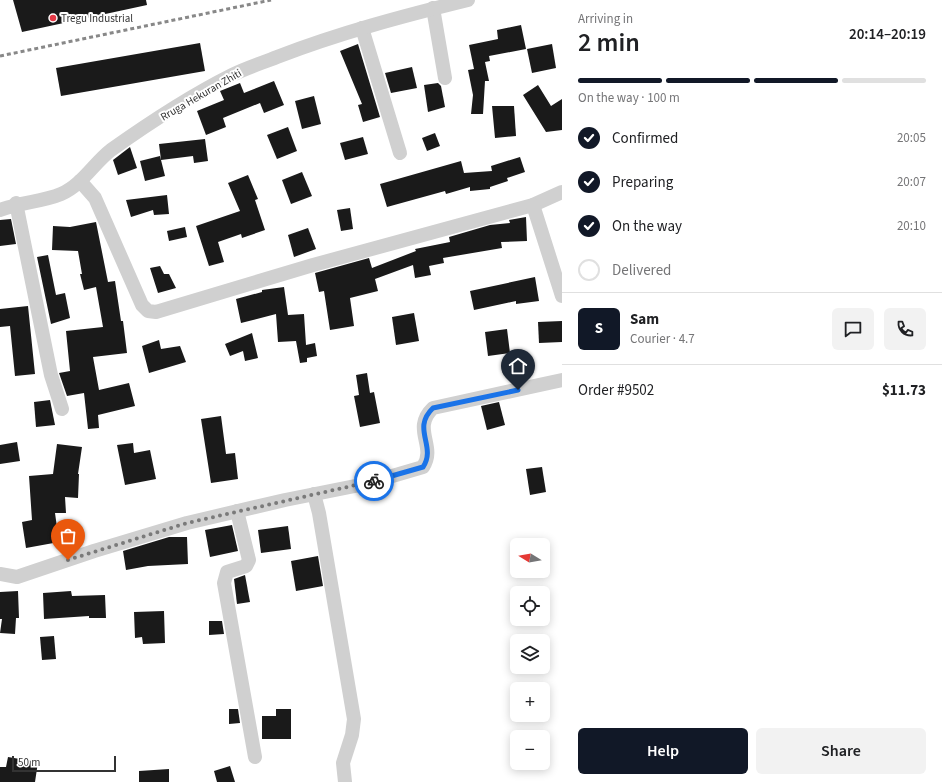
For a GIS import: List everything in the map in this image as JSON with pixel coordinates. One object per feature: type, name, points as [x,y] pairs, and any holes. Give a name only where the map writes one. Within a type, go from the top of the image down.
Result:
[{"type":"street","name":"Rruga Hekuran Zhiti","points":[[0,210],[16,203],[37,200],[62,193],[80,181],[110,151],[170,111],[232,74],[300,48],[398,16],[468,0]]},
{"type":"street","points":[[433,8],[445,78]]},
{"type":"street","points":[[362,28],[400,153]]},
{"type":"street","points":[[80,181],[95,198],[142,305],[148,311],[156,312],[313,266],[533,205],[562,192]]},
{"type":"street","points":[[16,203],[46,354],[62,409]]},
{"type":"street","points":[[533,205],[562,296]]},
{"type":"street","points":[[0,574],[17,577],[94,551],[180,525],[237,511],[365,484],[423,467],[427,461],[427,447],[423,423],[426,415],[433,408],[562,380]]},
{"type":"street","points":[[314,494],[319,513],[332,600],[354,719],[352,734],[343,763],[345,782]]},
{"type":"street","points":[[237,511],[249,560],[246,566],[227,572],[224,583],[255,757]]},
{"type":"building","name":"Tregu Industrial","points":[[13,0],[146,0],[147,5],[22,32]]},
{"type":"building","points":[[521,25],[526,49],[489,56],[490,61],[485,62],[489,81],[485,81],[483,114],[471,114],[473,95],[468,70],[474,69],[469,45],[498,39],[497,30]]},
{"type":"building","points":[[200,43],[205,71],[61,96],[56,68]]},
{"type":"building","points":[[358,44],[380,117],[363,122],[358,105],[362,104],[340,51]]},
{"type":"building","points":[[552,44],[556,68],[532,73],[527,49]]},
{"type":"building","points":[[412,67],[417,88],[391,93],[385,73]]},
{"type":"building","points":[[274,81],[284,105],[264,113],[260,103],[223,118],[226,127],[206,135],[197,111],[224,100],[220,91],[240,83],[244,93]]},
{"type":"building","points":[[438,83],[441,86],[445,107],[428,112],[424,85]]},
{"type":"building","points":[[538,85],[551,106],[562,99],[562,130],[546,132],[523,95]]},
{"type":"building","points":[[314,96],[321,124],[302,129],[295,101]]},
{"type":"building","points":[[492,106],[514,106],[516,136],[495,138]]},
{"type":"building","points":[[288,127],[297,151],[277,159],[267,135]]},
{"type":"building","points":[[435,133],[440,146],[427,151],[422,138]]},
{"type":"building","points":[[363,137],[368,154],[345,160],[340,143]]},
{"type":"building","points":[[205,139],[208,161],[194,163],[193,156],[161,160],[159,144]]},
{"type":"building","points":[[130,147],[137,168],[118,175],[113,160]]},
{"type":"building","points":[[160,156],[165,176],[145,181],[140,161]]},
{"type":"building","points":[[520,157],[525,172],[507,178],[508,181],[490,187],[490,189],[470,191],[470,187],[446,194],[445,191],[387,207],[380,184],[461,161],[464,173],[492,171],[491,166]]},
{"type":"building","points":[[302,172],[312,196],[291,204],[282,180]]},
{"type":"building","points":[[248,175],[258,199],[255,200],[265,230],[242,238],[241,234],[218,242],[224,262],[209,266],[196,226],[240,211],[228,183]]},
{"type":"building","points":[[167,195],[169,214],[154,215],[153,210],[131,217],[126,200]]},
{"type":"building","points":[[350,208],[353,229],[341,231],[337,210]]},
{"type":"building","points":[[526,217],[527,241],[501,242],[502,248],[443,258],[444,263],[429,266],[431,275],[415,278],[413,265],[375,279],[378,291],[350,298],[354,326],[330,330],[324,291],[319,292],[315,273],[369,258],[372,268],[416,251],[415,249],[450,242],[449,237],[490,225],[510,223],[509,220]]},
{"type":"building","points":[[11,219],[16,244],[0,246],[0,220]]},
{"type":"building","points":[[96,222],[108,282],[115,281],[121,321],[123,321],[127,353],[93,357],[99,390],[129,383],[135,406],[98,415],[99,428],[88,429],[84,393],[67,396],[59,373],[70,371],[66,331],[103,327],[96,287],[84,290],[80,274],[82,274],[78,251],[52,250],[53,226],[70,227]]},
{"type":"building","points":[[185,227],[187,237],[169,241],[167,231]]},
{"type":"building","points":[[308,228],[316,249],[294,257],[288,235]]},
{"type":"building","points":[[48,255],[56,295],[65,293],[70,318],[51,324],[37,257]]},
{"type":"building","points":[[160,266],[164,274],[169,274],[176,288],[158,293],[150,268]]},
{"type":"building","points":[[535,277],[539,301],[516,304],[516,301],[474,310],[470,291]]},
{"type":"building","points":[[284,287],[288,315],[304,314],[306,345],[315,343],[317,356],[307,358],[307,362],[300,363],[296,341],[278,342],[276,314],[241,323],[236,299],[262,292],[262,290]]},
{"type":"building","points":[[28,306],[35,374],[15,376],[10,326],[0,327],[0,309]]},
{"type":"building","points":[[414,313],[419,341],[396,345],[392,317]]},
{"type":"building","points":[[562,321],[562,342],[539,343],[538,322]]},
{"type":"building","points":[[507,329],[510,353],[488,356],[485,332]]},
{"type":"building","points":[[252,333],[258,358],[245,361],[243,351],[230,356],[225,344]]},
{"type":"building","points":[[159,340],[161,349],[180,346],[186,362],[149,373],[142,346]]},
{"type":"building","points":[[367,373],[370,393],[374,392],[380,423],[360,427],[354,396],[359,395],[356,375]]},
{"type":"building","points":[[50,400],[55,425],[36,427],[34,402]]},
{"type":"building","points":[[499,402],[505,425],[487,430],[481,406]]},
{"type":"building","points":[[221,416],[226,454],[235,453],[238,479],[211,483],[201,419]]},
{"type":"building","points":[[17,442],[20,461],[0,464],[0,445]]},
{"type":"building","points":[[133,443],[134,453],[150,450],[156,479],[125,485],[117,445]]},
{"type":"building","points":[[57,444],[82,447],[78,474],[78,498],[65,497],[66,513],[55,513],[59,542],[26,548],[22,522],[32,520],[29,476],[53,474]]},
{"type":"building","points":[[542,467],[546,492],[530,495],[526,469]]},
{"type":"building","points":[[232,525],[238,551],[210,557],[205,530]]},
{"type":"building","points":[[288,526],[291,549],[261,553],[258,530]]},
{"type":"building","points":[[169,537],[187,537],[188,564],[148,566],[126,570],[123,551]]},
{"type":"building","points":[[318,556],[323,586],[296,591],[291,561]]},
{"type":"building","points":[[245,575],[250,602],[237,604],[234,579]]},
{"type":"building","points":[[18,591],[19,618],[16,618],[15,634],[0,633],[2,619],[0,619],[0,592]]},
{"type":"building","points":[[71,591],[72,596],[105,595],[106,618],[89,618],[89,616],[44,619],[43,593]]},
{"type":"building","points":[[164,611],[165,643],[143,644],[142,637],[135,638],[134,612]]},
{"type":"building","points":[[209,621],[222,621],[224,634],[209,635]]},
{"type":"building","points":[[54,636],[56,659],[42,660],[40,637]]},
{"type":"building","points":[[229,709],[238,709],[240,723],[229,724]]},
{"type":"building","points":[[276,709],[291,709],[291,739],[262,739],[262,716],[276,716]]},
{"type":"building","points":[[8,757],[38,762],[35,782],[0,782],[0,767],[6,767]]},
{"type":"building","points":[[230,766],[235,782],[217,782],[214,771]]},
{"type":"building","points":[[169,769],[169,782],[139,782],[139,771]]},
{"type":"railway","points":[[0,56],[271,0]]},
{"type":"way so far","points":[[68,560],[187,523],[374,481]]},
{"type":"place","name":"Tregu Industrial","points":[[53,18]]},
{"type":"route","points":[[374,481],[423,467],[427,461],[427,447],[423,423],[426,415],[433,408],[458,404],[518,390]]}]
